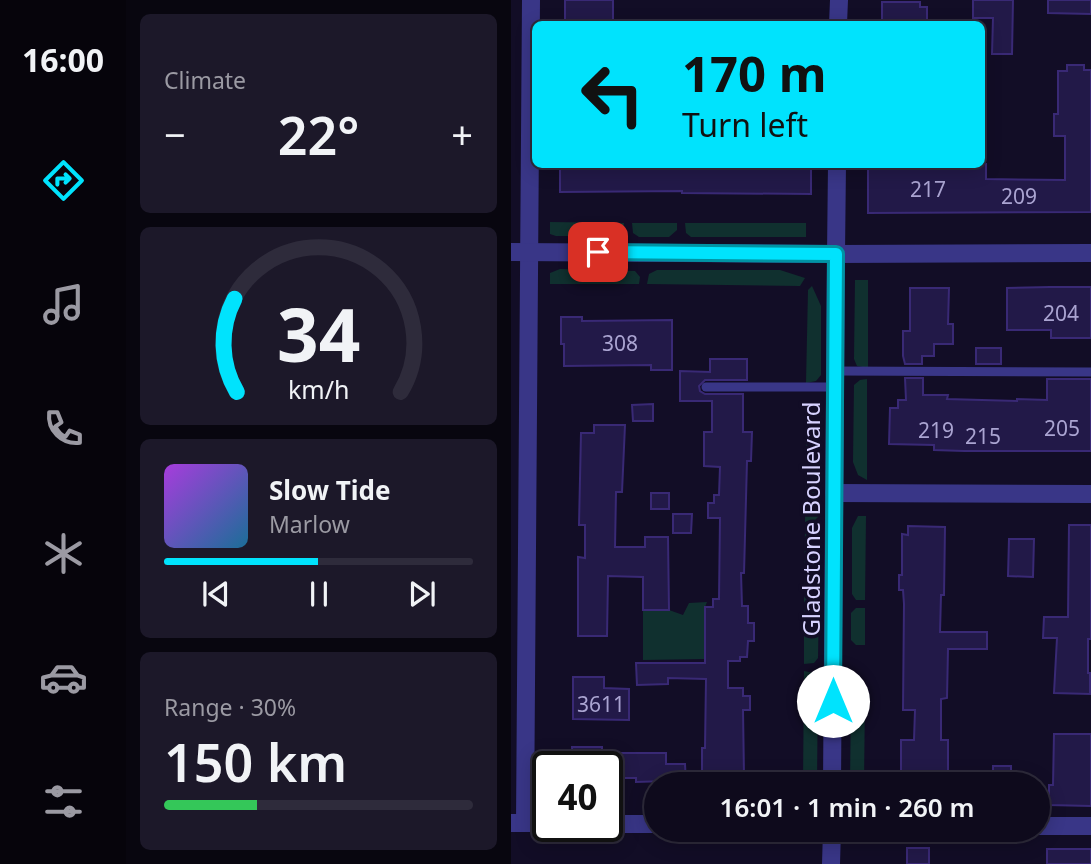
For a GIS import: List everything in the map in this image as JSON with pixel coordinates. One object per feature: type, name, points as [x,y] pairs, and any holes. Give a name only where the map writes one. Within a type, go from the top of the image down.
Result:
[{"type":"street","points":[[518,823],[520,252],[531,0]]},
{"type":"street","points":[[838,21],[839,0]]},
{"type":"street","name":"Gladstone Boulevard","points":[[832,772],[837,168]]},
{"type":"street","points":[[520,252],[1091,253]]},
{"type":"street","points":[[834,493],[1091,494]]},
{"type":"street","points":[[623,824],[644,824]]},
{"type":"street","points":[[1050,826],[1091,826]]},
{"type":"street","points":[[831,864],[832,842]]},
{"type":"lane","points":[[706,387],[835,379],[1091,372]]},
{"type":"green space","points":[[550,222],[624,223],[624,229],[617,236],[556,236],[550,234]]},
{"type":"green space","points":[[632,223],[677,223],[677,230],[669,237],[639,237],[633,233]]},
{"type":"green space","points":[[685,223],[806,223],[806,237],[691,237],[686,233]]},
{"type":"green space","points":[[560,269],[635,271],[640,277],[639,284],[550,284],[550,273]]},
{"type":"green space","points":[[657,270],[780,270],[805,278],[800,286],[647,284],[649,274]]},
{"type":"green space","points":[[855,280],[868,280],[868,368],[857,366],[854,359]]},
{"type":"green space","points":[[812,286],[821,306],[821,375],[816,381],[806,383],[808,290]]},
{"type":"green space","points":[[867,379],[867,480],[858,475],[853,462],[854,385]]},
{"type":"green space","points":[[806,434],[816,436],[820,441],[819,516],[815,520],[805,522]]},
{"type":"green space","points":[[858,516],[866,516],[865,600],[856,600],[852,594],[852,528]]},
{"type":"green space","points":[[805,529],[815,531],[819,535],[819,582],[814,587],[804,587]]},
{"type":"green space","points":[[804,595],[815,597],[819,601],[818,658],[814,663],[804,664]]},
{"type":"green space","points":[[707,602],[705,607],[709,656],[704,659],[643,660],[643,610],[669,610],[683,615],[689,603]]},
{"type":"green space","points":[[856,608],[865,608],[865,645],[856,645],[851,640],[851,613]]},
{"type":"green space","points":[[804,671],[814,673],[818,678],[817,772],[803,772]]},
{"type":"green space","points":[[856,696],[865,696],[864,772],[850,772],[851,700]]},
{"type":"building","points":[[565,0],[613,0],[613,21],[565,21]]},
{"type":"building","points":[[973,0],[1013,0],[1012,54],[992,54],[993,18],[973,18]]},
{"type":"building","points":[[1048,0],[1091,0],[1091,14],[1048,13]]},
{"type":"building","points":[[882,2],[920,2],[920,7],[927,7],[927,21],[882,21]]},
{"type":"building","points":[[1067,65],[1084,65],[1084,70],[1091,70],[1091,212],[868,213],[868,168],[985,168],[986,164],[986,179],[1065,180],[1065,136],[1054,136],[1054,114],[1058,114],[1058,71],[1067,71]]},
{"type":"building","points":[[560,168],[811,168],[811,194],[560,192]]},
{"type":"building","points":[[1091,287],[1091,338],[1051,338],[1051,330],[1007,330],[1007,288]]},
{"type":"building","points":[[910,288],[949,288],[948,324],[953,324],[953,344],[934,344],[934,356],[922,356],[922,364],[905,364],[903,356],[903,331],[910,331]]},
{"type":"building","points":[[561,317],[582,317],[582,321],[672,320],[672,370],[651,370],[651,365],[564,366]]},
{"type":"building","points":[[976,348],[1001,348],[1001,364],[976,364]]},
{"type":"building","points":[[710,359],[747,359],[747,380],[705,380],[699,386],[700,391],[705,394],[743,394],[743,432],[752,432],[751,461],[747,461],[744,573],[741,573],[742,606],[748,606],[748,623],[754,623],[754,641],[748,641],[747,657],[740,657],[740,661],[728,661],[728,688],[743,688],[743,696],[750,696],[750,710],[743,710],[744,772],[702,772],[706,679],[668,678],[668,684],[637,685],[636,663],[705,663],[705,607],[713,607],[713,599],[719,599],[720,518],[708,518],[708,503],[714,503],[714,495],[719,495],[720,467],[704,466],[704,432],[712,432],[712,401],[680,401],[680,371],[710,372]]},
{"type":"building","points":[[905,378],[923,378],[923,395],[948,395],[947,399],[1017,401],[1047,400],[1047,379],[1091,379],[1091,451],[934,450],[934,445],[889,444],[890,408],[898,408],[898,400],[906,400]]},
{"type":"building","points":[[653,404],[653,421],[633,421],[632,405]]},
{"type":"building","points":[[594,425],[625,425],[622,492],[616,492],[615,547],[645,547],[645,537],[668,537],[669,610],[643,610],[643,577],[608,576],[607,636],[578,636],[578,557],[585,558],[585,525],[579,525],[581,433],[594,433]]},
{"type":"building","points":[[651,493],[669,493],[669,509],[651,509]]},
{"type":"building","points":[[673,514],[692,514],[691,533],[673,533]]},
{"type":"building","points":[[1069,525],[1091,525],[1091,639],[1088,639],[1090,694],[1054,693],[1057,638],[1043,638],[1044,617],[1068,617]]},
{"type":"building","points":[[908,526],[945,527],[944,595],[941,595],[940,632],[987,632],[987,649],[948,649],[947,698],[941,699],[941,740],[948,740],[948,772],[901,772],[901,740],[914,740],[915,710],[903,710],[904,604],[903,590],[899,590],[899,575],[902,575],[902,534],[908,535]]},
{"type":"building","points":[[1009,539],[1034,539],[1033,577],[1008,576]]},
{"type":"building","points":[[573,677],[604,677],[604,688],[629,689],[629,720],[573,719]]},
{"type":"building","points":[[1054,734],[1091,734],[1091,806],[1050,805],[1050,785],[1053,785]]},
{"type":"building","points":[[572,747],[602,747],[602,751],[572,751]]},
{"type":"building","points":[[623,753],[666,753],[666,764],[685,764],[685,772],[644,772],[644,782],[636,782],[636,778],[623,778]]},
{"type":"building","points":[[993,766],[1011,766],[1011,772],[993,772]]},
{"type":"building","points":[[907,848],[929,848],[929,864],[907,864]]},
{"type":"building","points":[[1047,849],[1091,849],[1091,864],[1047,864]]},
{"type":"route","points":[[598,252],[836,254],[833,701]]}]
